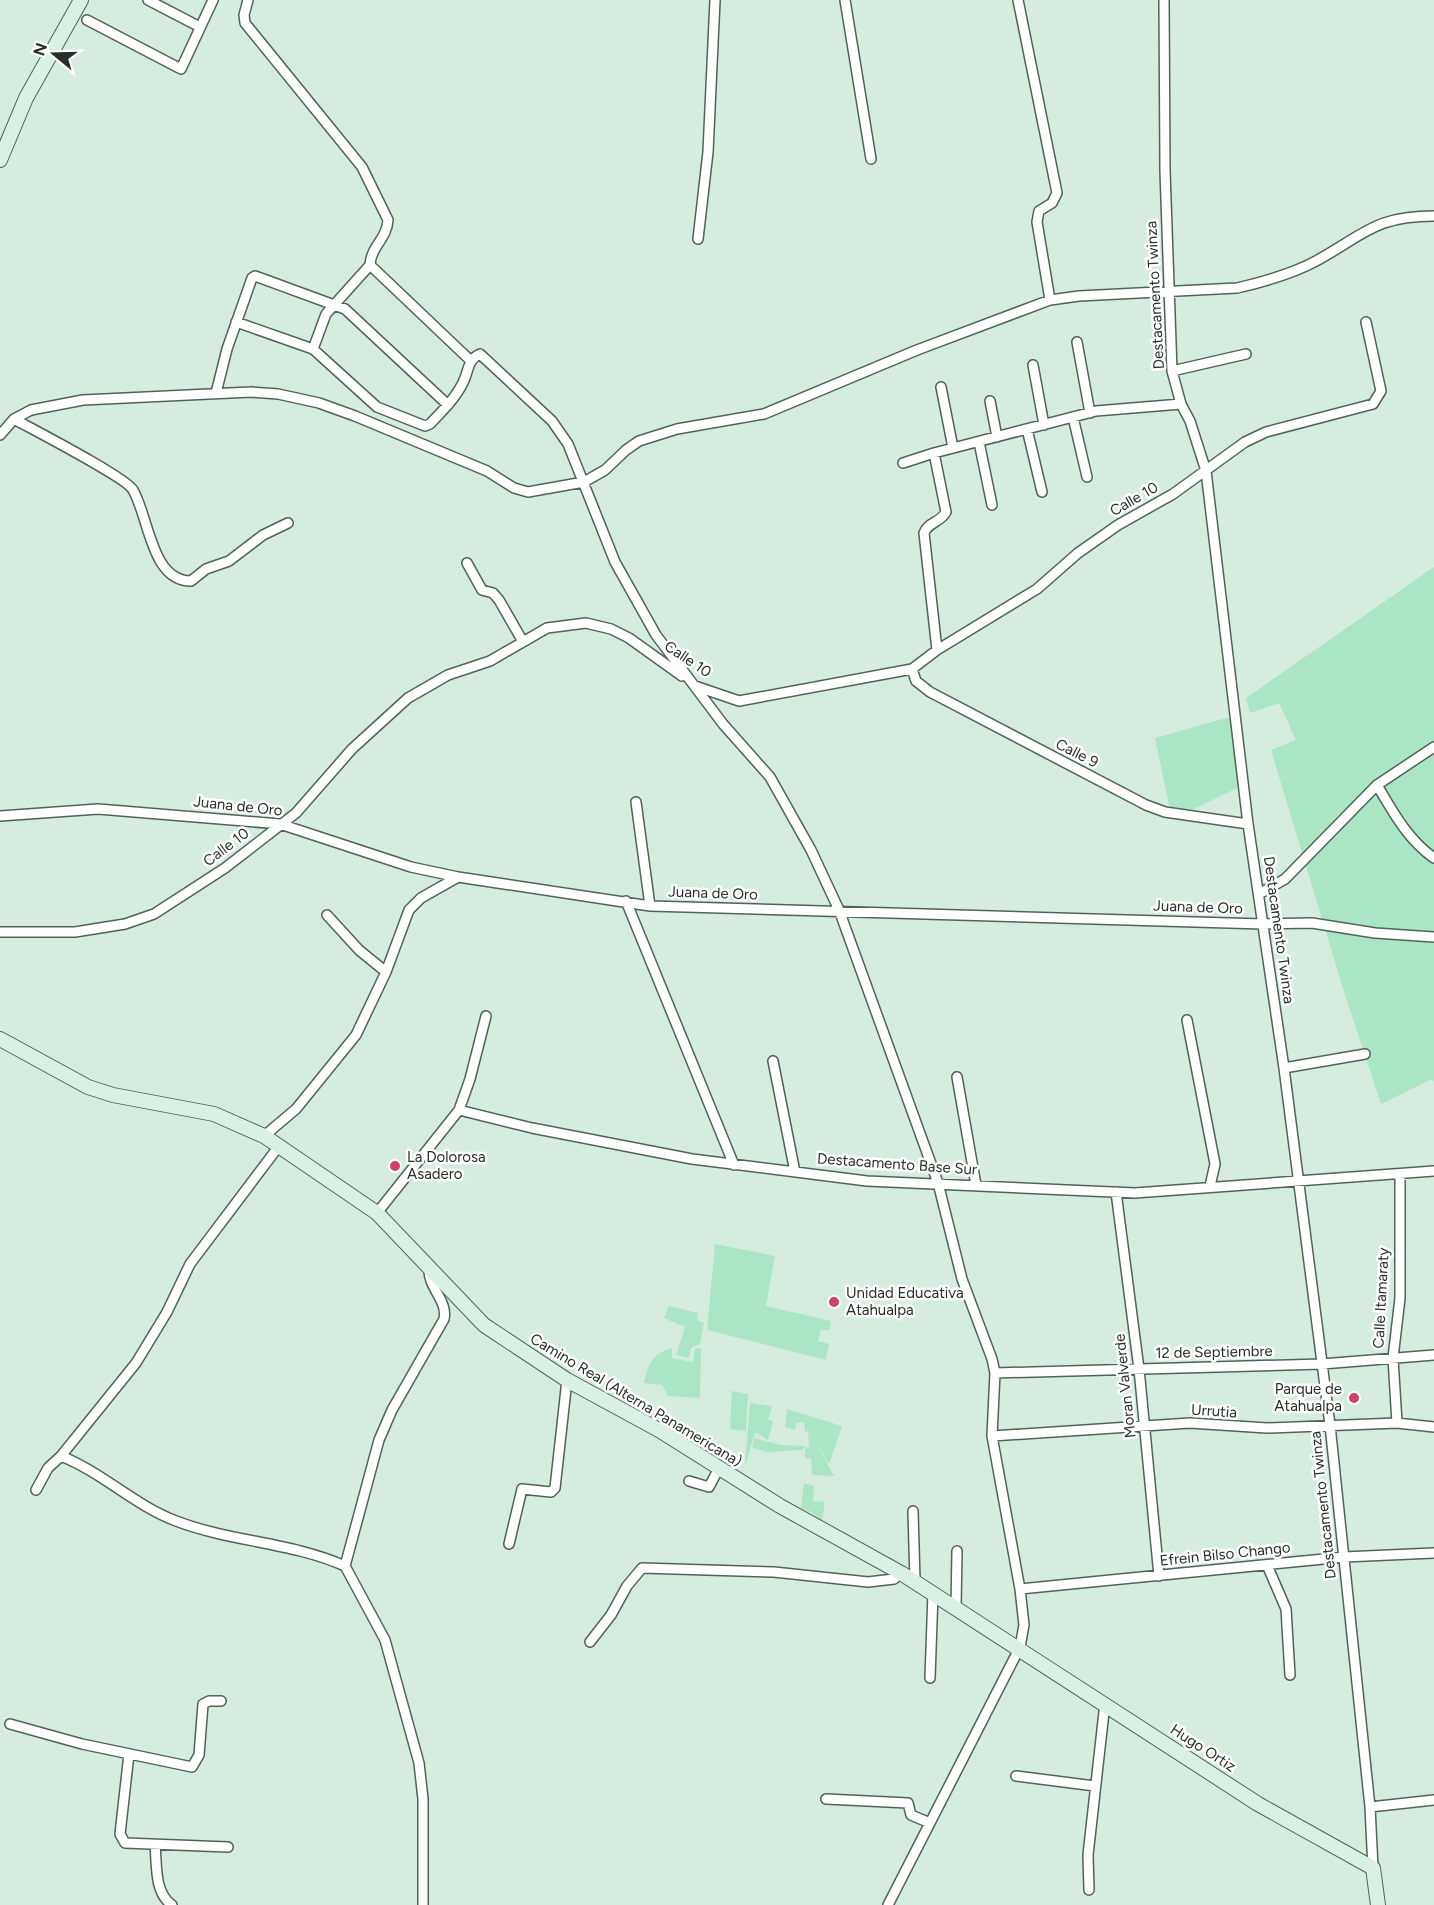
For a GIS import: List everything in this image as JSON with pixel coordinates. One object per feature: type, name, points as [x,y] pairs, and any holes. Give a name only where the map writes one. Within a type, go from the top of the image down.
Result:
[{"type":"street","points":[[0,160],[26,98],[81,0]]},
{"type":"street","points":[[148,0],[200,27]]},
{"type":"street","points":[[87,20],[181,69],[213,0]]},
{"type":"street","points":[[248,0],[244,15],[246,23],[362,167],[388,220],[384,237],[372,251],[370,265],[326,314],[313,349]]},
{"type":"street","points":[[698,238],[708,152],[715,0]]},
{"type":"street","points":[[845,0],[871,159]]},
{"type":"street","points":[[1018,0],[1057,193],[1052,203],[1039,211],[1037,217],[1050,300]]},
{"type":"street","name":"Destacamento Twinza","points":[[1164,0],[1168,292],[1172,371],[1181,404],[1190,422],[1206,471],[1248,824],[1284,1068],[1330,1425],[1370,1807],[1373,1868]]},
{"type":"street","points":[[0,435],[14,419],[31,410],[83,400],[216,393],[278,394],[319,403],[487,471],[520,491],[584,482],[605,471],[626,450],[639,441],[677,429],[764,414],[917,350],[1050,300],[1078,296],[1237,288],[1258,284],[1314,262],[1374,225],[1395,219],[1434,216]]},
{"type":"street","points":[[370,265],[471,361]]},
{"type":"street","points":[[216,393],[226,349],[255,276],[345,309],[448,405]]},
{"type":"street","points":[[236,322],[313,349],[384,410],[425,426],[448,405],[464,380],[471,361],[480,354],[552,421],[568,444],[615,562],[656,636],[723,724],[770,777],[811,850],[839,910],[938,1183],[962,1279],[992,1359],[995,1372],[992,1436],[1020,1589],[1024,1625],[1020,1647],[888,1905]]},
{"type":"street","name":"Calle 10","points":[[0,932],[75,932],[125,924],[154,914],[225,868],[296,813],[352,749],[408,698],[448,675],[490,661],[522,640],[557,626],[600,625],[629,638],[695,686],[740,701],[912,669],[937,650],[1036,589],[1078,553],[1256,436],[1373,404],[1381,391],[1366,322]]},
{"type":"street","points":[[1077,342],[1090,412]]},
{"type":"street","points":[[1172,371],[1245,354]]},
{"type":"street","points":[[1033,366],[1044,425]]},
{"type":"street","points":[[942,387],[954,448]]},
{"type":"street","points":[[990,400],[997,437]]},
{"type":"street","points":[[903,463],[1090,412],[1181,404]]},
{"type":"street","points":[[1073,417],[1086,477]]},
{"type":"street","points":[[14,419],[130,486],[155,549],[169,575],[174,579],[191,581],[206,569],[229,561],[252,542],[288,523]]},
{"type":"street","points":[[1027,429],[1042,492]]},
{"type":"street","points":[[979,442],[993,505]]},
{"type":"street","points":[[934,453],[946,512],[942,519],[930,525],[924,533],[937,650]]},
{"type":"street","points":[[467,563],[482,590],[493,593],[499,600],[522,640]]},
{"type":"street","name":"Calle 9","points":[[912,669],[916,681],[930,692],[1146,805],[1165,812],[1248,824]]},
{"type":"street","points":[[1259,894],[1285,879],[1377,785],[1434,747]]},
{"type":"street","points":[[1377,785],[1398,821],[1421,849],[1434,858]]},
{"type":"street","points":[[636,802],[650,906]]},
{"type":"street","name":"Juana de Oro","points":[[0,816],[98,809],[280,824],[411,867],[458,877],[650,906],[839,910],[930,916],[1263,924],[1312,922],[1375,933],[1434,937]]},
{"type":"street","points":[[264,1136],[296,1109],[356,1035],[386,972],[409,910],[421,898],[458,877]]},
{"type":"street","points":[[626,901],[734,1165]]},
{"type":"street","points":[[327,915],[359,950],[386,972]]},
{"type":"street","points":[[377,1213],[459,1110],[486,1016]]},
{"type":"street","points":[[1187,1020],[1215,1164],[1209,1186]]},
{"type":"street","name":"Camino Real (Alterna Panamericana)","points":[[0,1039],[88,1087],[113,1095],[214,1114],[264,1136],[377,1213],[484,1325],[567,1380],[659,1430],[780,1506],[901,1572],[1020,1647]]},
{"type":"street","points":[[1284,1068],[1365,1054]]},
{"type":"street","points":[[773,1061],[795,1172]]},
{"type":"street","points":[[957,1077],[976,1185]]},
{"type":"street","name":"Destacamento Base Sur","points":[[459,1110],[532,1128],[734,1165],[867,1181],[1116,1192],[1434,1171]]},
{"type":"street","points":[[36,1490],[48,1468],[61,1456],[136,1363],[167,1312],[190,1264],[279,1146]]},
{"type":"street","name":"Calle Itamaraty","points":[[1397,1423],[1393,1358],[1400,1298],[1400,1174]]},
{"type":"street","name":"Moran Valverde","points":[[1116,1192],[1139,1369],[1159,1576]]},
{"type":"street","points":[[345,1566],[388,1420],[444,1320],[444,1304],[431,1281],[429,1269]]},
{"type":"street","name":"12 de Septiembre","points":[[995,1372],[1322,1364],[1434,1355]]},
{"type":"street","points":[[509,1544],[522,1489],[551,1492],[555,1488],[567,1380]]},
{"type":"street","name":"Urrutia","points":[[992,1436],[1145,1428],[1190,1423],[1267,1428],[1397,1423],[1434,1427]]},
{"type":"street","points":[[61,1456],[82,1465],[146,1508],[174,1521],[200,1530],[308,1553],[345,1566],[385,1640],[419,1763],[423,1799],[423,1905]]},
{"type":"street","points":[[688,1481],[709,1486],[719,1468]]},
{"type":"street","points":[[913,1511],[915,1581]]},
{"type":"street","points":[[956,1607],[957,1551]]},
{"type":"street","name":"Efrein Bilso Chango","points":[[1020,1589],[1344,1557],[1434,1553]]},
{"type":"street","points":[[1267,1565],[1286,1609],[1290,1675]]},
{"type":"street","points":[[590,1642],[611,1615],[627,1586],[642,1568],[765,1571],[868,1582],[894,1579],[901,1572]]},
{"type":"street","points":[[930,1678],[933,1593]]},
{"type":"street","name":"Hugo Ortiz","points":[[1020,1647],[1258,1804],[1373,1868]]},
{"type":"street","points":[[10,1724],[44,1735],[195,1766],[199,1755],[203,1704],[209,1701],[221,1701]]},
{"type":"street","points":[[1089,1890],[1088,1855],[1105,1703]]},
{"type":"street","points":[[129,1754],[120,1838],[125,1844],[228,1846]]},
{"type":"street","points":[[1016,1776],[1095,1786]]},
{"type":"street","points":[[826,1799],[908,1803],[911,1815],[930,1823]]},
{"type":"street","points":[[1370,1807],[1434,1800]]},
{"type":"street","points":[[154,1845],[160,1891],[170,1905]]},
{"type":"street","points":[[1373,1868],[1378,1905]]},
{"type":"green space","points":[[1434,567],[1434,1082],[1432,1079],[1381,1104],[1345,995],[1271,750],[1296,740],[1279,703],[1250,713],[1246,698]]},
{"type":"green space","points":[[1230,717],[1240,781],[1237,788],[1186,813],[1170,810],[1155,738]]},
{"type":"green space","points":[[715,1244],[775,1256],[766,1306],[831,1321],[829,1330],[821,1330],[818,1341],[829,1344],[826,1360],[707,1330]]},
{"type":"green space","points":[[669,1306],[698,1313],[697,1320],[704,1323],[700,1344],[691,1348],[689,1358],[676,1355],[685,1327],[664,1318]]},
{"type":"green space","points":[[672,1348],[672,1358],[693,1362],[695,1348],[701,1348],[700,1398],[668,1396],[662,1385],[644,1383],[647,1370],[655,1357]]},
{"type":"green space","points":[[732,1391],[748,1394],[746,1431],[730,1429]]},
{"type":"green space","points":[[750,1403],[772,1406],[768,1419],[773,1422],[768,1440],[755,1432],[745,1466]]},
{"type":"green space","points":[[787,1409],[842,1426],[829,1464],[817,1445],[834,1476],[812,1475],[811,1458],[805,1459],[805,1449],[809,1446],[808,1430],[805,1433],[804,1422],[796,1423],[795,1430],[785,1427]]},
{"type":"green space","points":[[754,1438],[780,1445],[806,1446],[802,1450],[768,1452],[752,1448]]},
{"type":"green space","points":[[804,1483],[814,1486],[813,1501],[825,1502],[822,1521],[811,1512],[801,1508]]},
{"type":"place","name":"La Dolorosa Asadero","points":[[395,1166]]},
{"type":"place","name":"Unidad Educativa Atahualpa","points":[[834,1302]]},
{"type":"place","name":"Parque de Atahualpa","points":[[1354,1398]]}]
